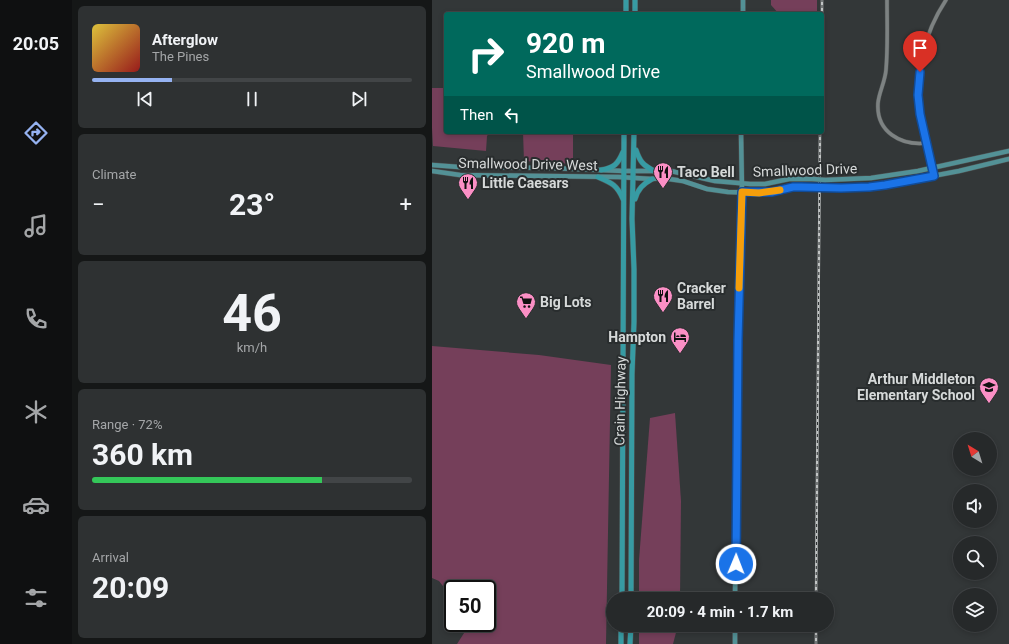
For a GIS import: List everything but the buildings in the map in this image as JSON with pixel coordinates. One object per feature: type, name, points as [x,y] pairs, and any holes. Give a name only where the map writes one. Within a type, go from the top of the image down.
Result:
[{"type":"highway","points":[[626,0],[626,12]]},
{"type":"highway","points":[[635,0],[635,12]]},
{"type":"highway","name":"Crain Highway","points":[[622,592],[624,134]]},
{"type":"highway","name":"Crain Highway","points":[[631,592],[634,134]]},
{"type":"highway","points":[[634,145],[642,163],[654,171]]},
{"type":"highway","points":[[601,170],[610,169],[614,166],[620,159],[624,149]]},
{"type":"highway","points":[[598,177],[616,185],[624,202]]},
{"type":"highway","points":[[633,212],[639,188],[652,179]]},
{"type":"highway","points":[[622,462],[632,463]]},
{"type":"highway","points":[[622,582],[631,584]]},
{"type":"highway","points":[[621,644],[622,632]]},
{"type":"highway","points":[[630,632],[630,644]]},
{"type":"main road","points":[[742,12],[743,0]]},
{"type":"main road","points":[[735,592],[738,340],[742,192],[741,134]]},
{"type":"main road","name":"Smallwood Drive","points":[[624,171],[671,171],[715,181],[741,184],[765,184],[794,179],[825,180],[871,178],[932,169],[1009,151]]},
{"type":"main road","name":"Smallwood Drive","points":[[624,178],[662,178],[676,180],[707,189],[728,192],[772,192],[797,187],[857,188],[934,176],[1009,159]]},
{"type":"main road","name":"Smallwood Drive West","points":[[432,164],[459,167],[624,171]]},
{"type":"main road","name":"Smallwood Drive West","points":[[432,171],[460,175],[624,178]]},
{"type":"main road","points":[[735,632],[735,644]]},
{"type":"street","points":[[887,0],[886,71],[884,84],[878,102],[879,115],[884,127],[896,138],[912,143],[927,143]]},
{"type":"street","points":[[934,176],[921,122],[918,86],[920,66],[926,42],[940,9],[946,0]]},
{"type":"shaded area","points":[[771,0],[817,0],[817,12],[777,12],[771,5]]},
{"type":"shaded area","points":[[432,88],[444,88],[444,134],[488,134],[486,151],[433,146]]},
{"type":"shaded area","points":[[523,134],[573,134],[573,164],[524,161]]},
{"type":"shaded area","points":[[432,346],[539,355],[611,365],[606,644],[457,644],[465,632],[496,632],[496,580],[444,580],[444,587],[439,581],[432,578]]},
{"type":"shaded area","points":[[675,413],[681,501],[680,592],[639,592],[639,560],[650,418]]},
{"type":"shaded area","points":[[639,632],[676,632],[673,644],[639,644]]},
{"type":"railway","points":[[822,0],[822,12]]},
{"type":"railway","points":[[816,592],[820,134]]},
{"type":"railway","points":[[816,632],[816,644]]},
{"type":"slow traffic","points":[[739,288],[742,192],[759,193],[780,190]]},
{"type":"place","name":"Taco Bell","points":[[663,189]]},
{"type":"place","name":"Little Caesars","points":[[468,200]]},
{"type":"place","name":"Cracker Barrel","points":[[663,313]]},
{"type":"place","name":"Big Lots","points":[[526,319]]},
{"type":"place","name":"Hampton","points":[[680,354]]},
{"type":"place","name":"Arthur Middleton Elementary School","points":[[989,404]]},
{"type":"route","points":[[736,564],[738,340],[742,192],[772,192],[793,187],[857,188],[885,185],[934,176],[920,114],[918,95],[920,72]]}]
